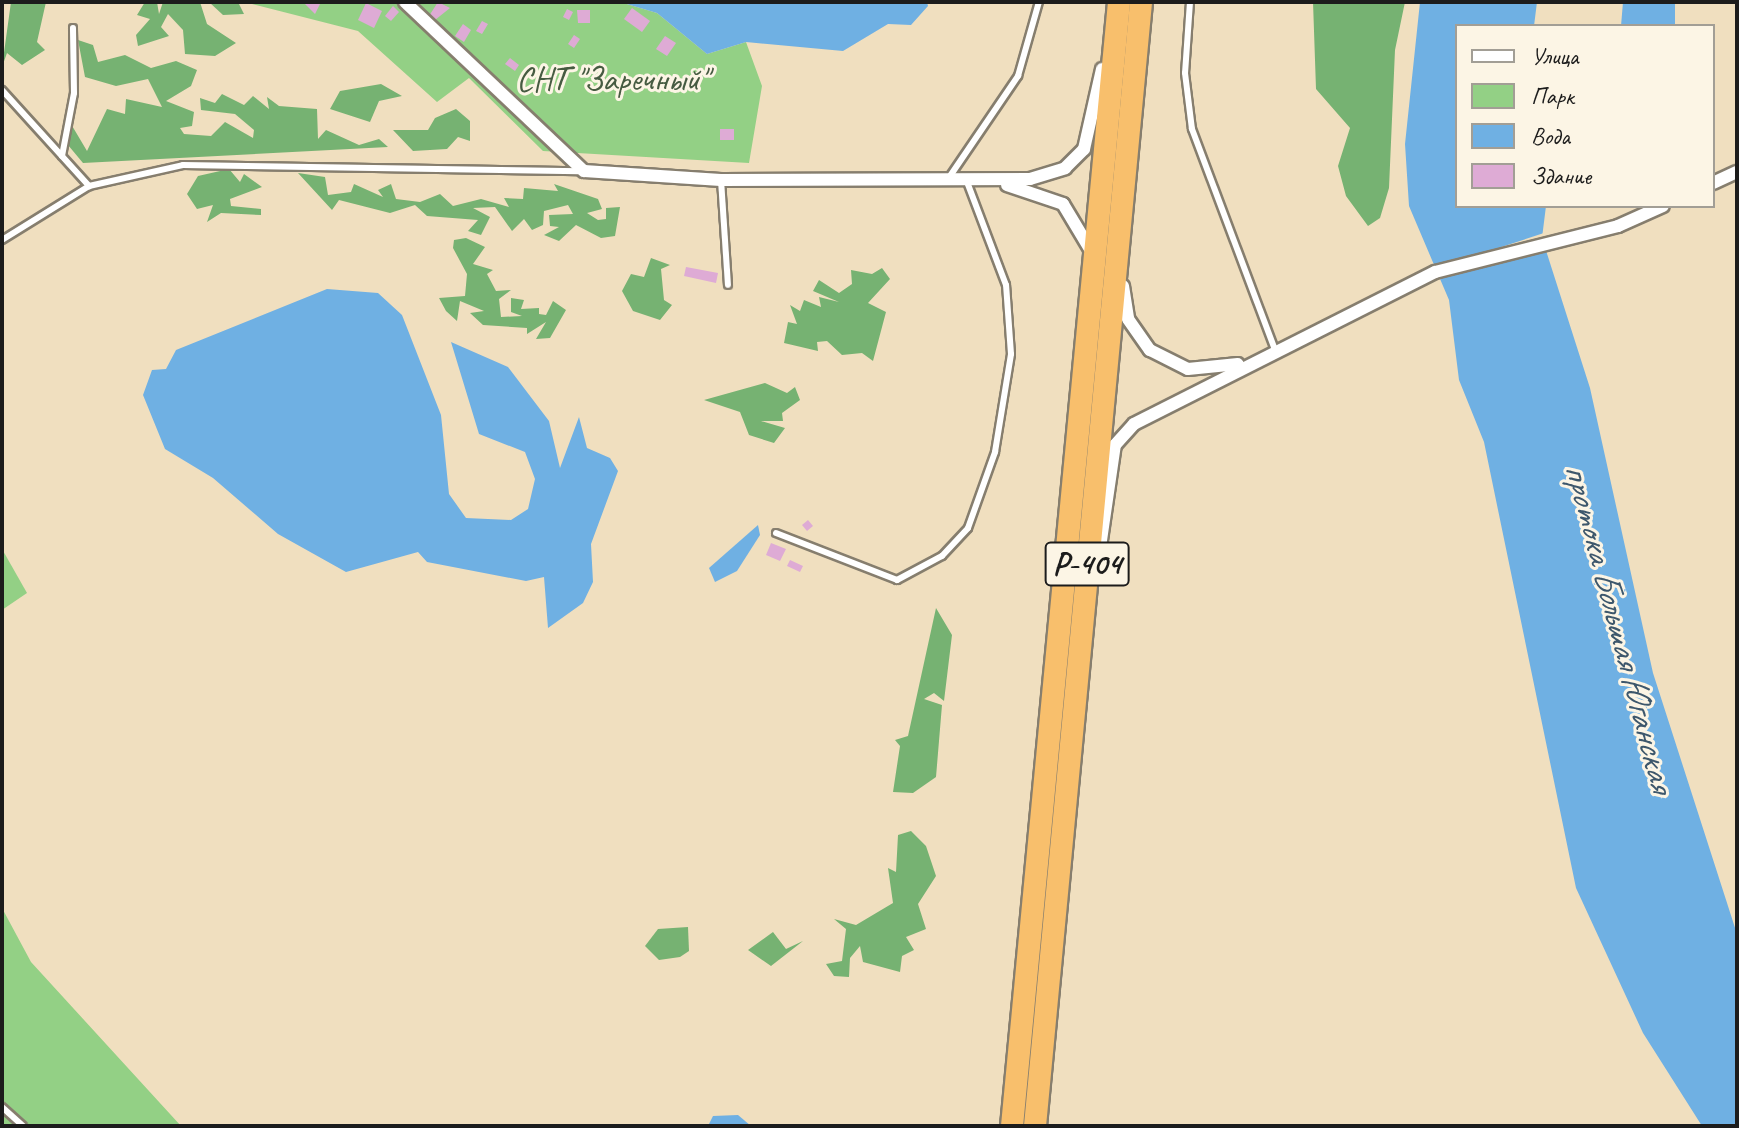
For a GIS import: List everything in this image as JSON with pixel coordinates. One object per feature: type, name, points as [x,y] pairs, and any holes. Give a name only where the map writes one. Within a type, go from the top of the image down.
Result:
[{"type":"highway","name":"Р-404","points":[[1012,1126],[1119,2]]},
{"type":"highway","name":"Р-404","points":[[1035,1126],[1141,2]]},
{"type":"street","points":[[405,2],[584,171],[721,180],[946,182],[992,182],[1050,175],[1084,149],[1094,128],[1110,2]]},
{"type":"street","points":[[1715,182],[1737,172]]},
{"type":"street","points":[[992,182],[1036,192],[1073,215],[1088,243],[1093,283]]},
{"type":"street","points":[[1073,714],[1115,445],[1157,409],[1435,272],[1552,238],[1618,226],[1658,208]]},
{"type":"street","points":[[1119,233],[1125,307],[1150,350],[1208,372],[1260,359]]},
{"type":"lane","points":[[946,182],[1018,76],[1039,2]]},
{"type":"lane","points":[[1190,2],[1185,73],[1192,129],[1276,353]]},
{"type":"lane","points":[[62,156],[74,93],[73,28]]},
{"type":"lane","points":[[2,90],[89,186]]},
{"type":"lane","points":[[2,240],[89,186],[135,173],[229,162],[584,171]]},
{"type":"lane","points":[[721,180],[728,285]]},
{"type":"lane","points":[[776,533],[897,580],[942,556],[968,528],[995,452],[1011,342],[1006,285],[967,182]]},
{"type":"lane","points":[[2,1107],[23,1126]]},
{"type":"green space","points":[[11,2],[46,2],[37,42],[45,50],[22,65],[7,53],[2,67]]},
{"type":"green space","points":[[145,2],[157,2],[159,14],[163,2],[200,2],[207,24],[236,43],[215,56],[185,54],[183,30],[168,14],[161,27],[169,36],[138,46],[136,35],[150,19],[137,15]]},
{"type":"green space","points":[[209,2],[238,2],[244,14],[223,15]]},
{"type":"green space","name":"СНТ \"Заречный\"","points":[[244,2],[620,2],[657,13],[707,54],[746,42],[762,86],[749,163],[543,151],[469,78],[437,102],[358,31]]},
{"type":"green space","points":[[1313,2],[1405,2],[1395,50],[1389,188],[1380,218],[1368,226],[1346,196],[1338,166],[1350,128],[1316,89]]},
{"type":"green space","points":[[78,40],[93,45],[98,62],[125,55],[151,68],[176,61],[197,70],[191,86],[166,101],[194,112],[192,126],[180,128],[184,134],[211,136],[225,122],[253,138],[254,130],[235,114],[201,110],[200,98],[215,103],[222,94],[244,105],[253,96],[269,109],[267,97],[279,106],[317,109],[318,139],[326,130],[359,145],[379,139],[388,147],[83,163],[68,145],[71,124],[87,151],[107,109],[125,114],[126,99],[162,107],[148,79],[116,86],[85,77]]},
{"type":"green space","points":[[381,84],[402,96],[379,101],[370,122],[330,109],[340,91]]},
{"type":"green space","points":[[456,109],[470,121],[470,141],[458,137],[447,149],[413,151],[393,130],[428,130],[435,118]]},
{"type":"green space","points":[[229,169],[240,182],[244,174],[262,187],[230,199],[231,206],[261,209],[261,215],[221,213],[207,222],[213,205],[197,209],[187,194],[198,176]]},
{"type":"green space","points":[[298,173],[325,177],[328,195],[351,192],[354,184],[383,197],[378,190],[391,184],[396,199],[420,202],[440,194],[453,206],[481,199],[509,207],[504,198],[523,199],[524,188],[558,191],[554,184],[598,199],[602,209],[587,213],[598,220],[606,219],[606,208],[620,207],[615,236],[601,238],[576,225],[559,241],[544,235],[559,227],[550,226],[549,215],[573,214],[568,205],[544,211],[543,225],[532,230],[524,219],[512,231],[495,207],[473,208],[490,217],[481,235],[468,231],[478,220],[427,216],[415,205],[390,213],[339,200],[332,210]]},
{"type":"green space","points":[[466,238],[485,247],[473,264],[493,270],[487,274],[496,291],[511,290],[499,299],[501,317],[522,316],[511,312],[511,298],[524,300],[521,309],[539,308],[539,314],[546,315],[553,301],[566,310],[550,338],[536,339],[546,322],[527,334],[527,328],[483,325],[470,313],[484,311],[460,301],[457,321],[446,311],[439,298],[465,296],[467,274],[453,248],[454,240]]},
{"type":"green space","points":[[651,258],[670,265],[661,269],[664,300],[672,305],[660,320],[633,311],[622,291],[631,274],[644,277]]},
{"type":"green space","points":[[882,268],[890,279],[868,303],[886,312],[873,361],[862,353],[842,355],[827,341],[817,342],[818,351],[784,343],[788,322],[797,324],[790,305],[800,311],[804,300],[821,307],[819,297],[839,302],[813,291],[819,280],[839,293],[852,284],[851,270],[872,274]]},
{"type":"green space","points":[[765,383],[787,393],[795,387],[800,400],[782,413],[783,421],[761,421],[785,428],[774,443],[749,435],[740,412],[704,400]]},
{"type":"green space","points":[[2,549],[27,593],[2,610]]},
{"type":"green space","points":[[936,608],[952,635],[944,701],[934,693],[924,699],[942,705],[936,777],[913,793],[893,792],[900,746],[895,740],[908,736]]},
{"type":"green space","points":[[911,831],[926,846],[936,876],[918,904],[926,929],[906,937],[914,950],[902,956],[900,972],[863,962],[860,946],[850,958],[849,977],[834,976],[826,964],[842,961],[846,929],[834,919],[856,925],[893,903],[888,868],[896,872],[898,835]]},
{"type":"green space","points":[[2,908],[31,962],[181,1126],[2,1126]]},
{"type":"green space","points":[[688,927],[689,951],[680,957],[659,960],[645,946],[658,929]]},
{"type":"green space","points":[[773,932],[786,949],[803,941],[771,966],[748,950]]},
{"type":"water","points":[[620,2],[927,2],[928,6],[911,25],[888,24],[843,51],[746,42],[707,54],[657,13]]},
{"type":"water","name":"протока Большая Юганская","points":[[1420,2],[1537,2],[1534,24],[1455,24],[1455,208],[1546,208],[1542,238],[1590,388],[1653,673],[1737,934],[1737,1126],[1702,1126],[1643,1033],[1576,888],[1484,442],[1459,380],[1449,300],[1409,206],[1405,144]]},
{"type":"water","points":[[1623,2],[1675,2],[1675,24],[1621,24]]},
{"type":"water","points":[[327,289],[378,293],[402,315],[441,415],[449,494],[466,518],[511,520],[528,509],[535,479],[525,452],[479,434],[451,342],[508,367],[549,421],[560,468],[579,417],[587,448],[610,458],[618,471],[591,544],[593,582],[583,603],[548,628],[544,577],[526,581],[427,562],[418,552],[346,572],[278,534],[213,478],[165,449],[143,395],[152,370],[166,369],[176,350]]},
{"type":"water","points":[[758,525],[760,535],[737,571],[715,582],[709,568]]},
{"type":"water","points":[[738,1115],[751,1126],[708,1126],[713,1116]]},
{"type":"pier","points":[[1547,232],[1548,245],[1439,277],[1434,269]]},
{"type":"building","points":[[303,2],[321,2],[315,14]]},
{"type":"building","points":[[438,2],[450,8],[435,20],[429,16]]},
{"type":"building","points":[[366,3],[382,11],[374,28],[358,20]]},
{"type":"building","points":[[393,6],[399,12],[391,21],[385,16]]},
{"type":"building","points":[[632,8],[650,21],[642,32],[624,19]]},
{"type":"building","points":[[567,9],[573,12],[569,20],[563,17]]},
{"type":"building","points":[[577,10],[590,10],[590,23],[578,23]]},
{"type":"building","points":[[482,21],[488,24],[482,34],[476,31]]},
{"type":"building","points":[[463,24],[471,30],[464,42],[455,36]]},
{"type":"building","points":[[574,35],[580,39],[574,48],[568,44]]},
{"type":"building","points":[[665,36],[676,43],[667,56],[656,49]]},
{"type":"building","points":[[510,58],[519,65],[515,71],[505,64]]},
{"type":"building","points":[[720,129],[734,129],[734,140],[720,140]]},
{"type":"building","points":[[686,267],[718,273],[716,283],[684,276]]},
{"type":"building","points":[[808,520],[813,526],[807,531],[802,525]]},
{"type":"building","points":[[771,543],[786,549],[780,561],[766,555]]},
{"type":"building","points":[[790,560],[803,566],[800,572],[787,566]]}]
